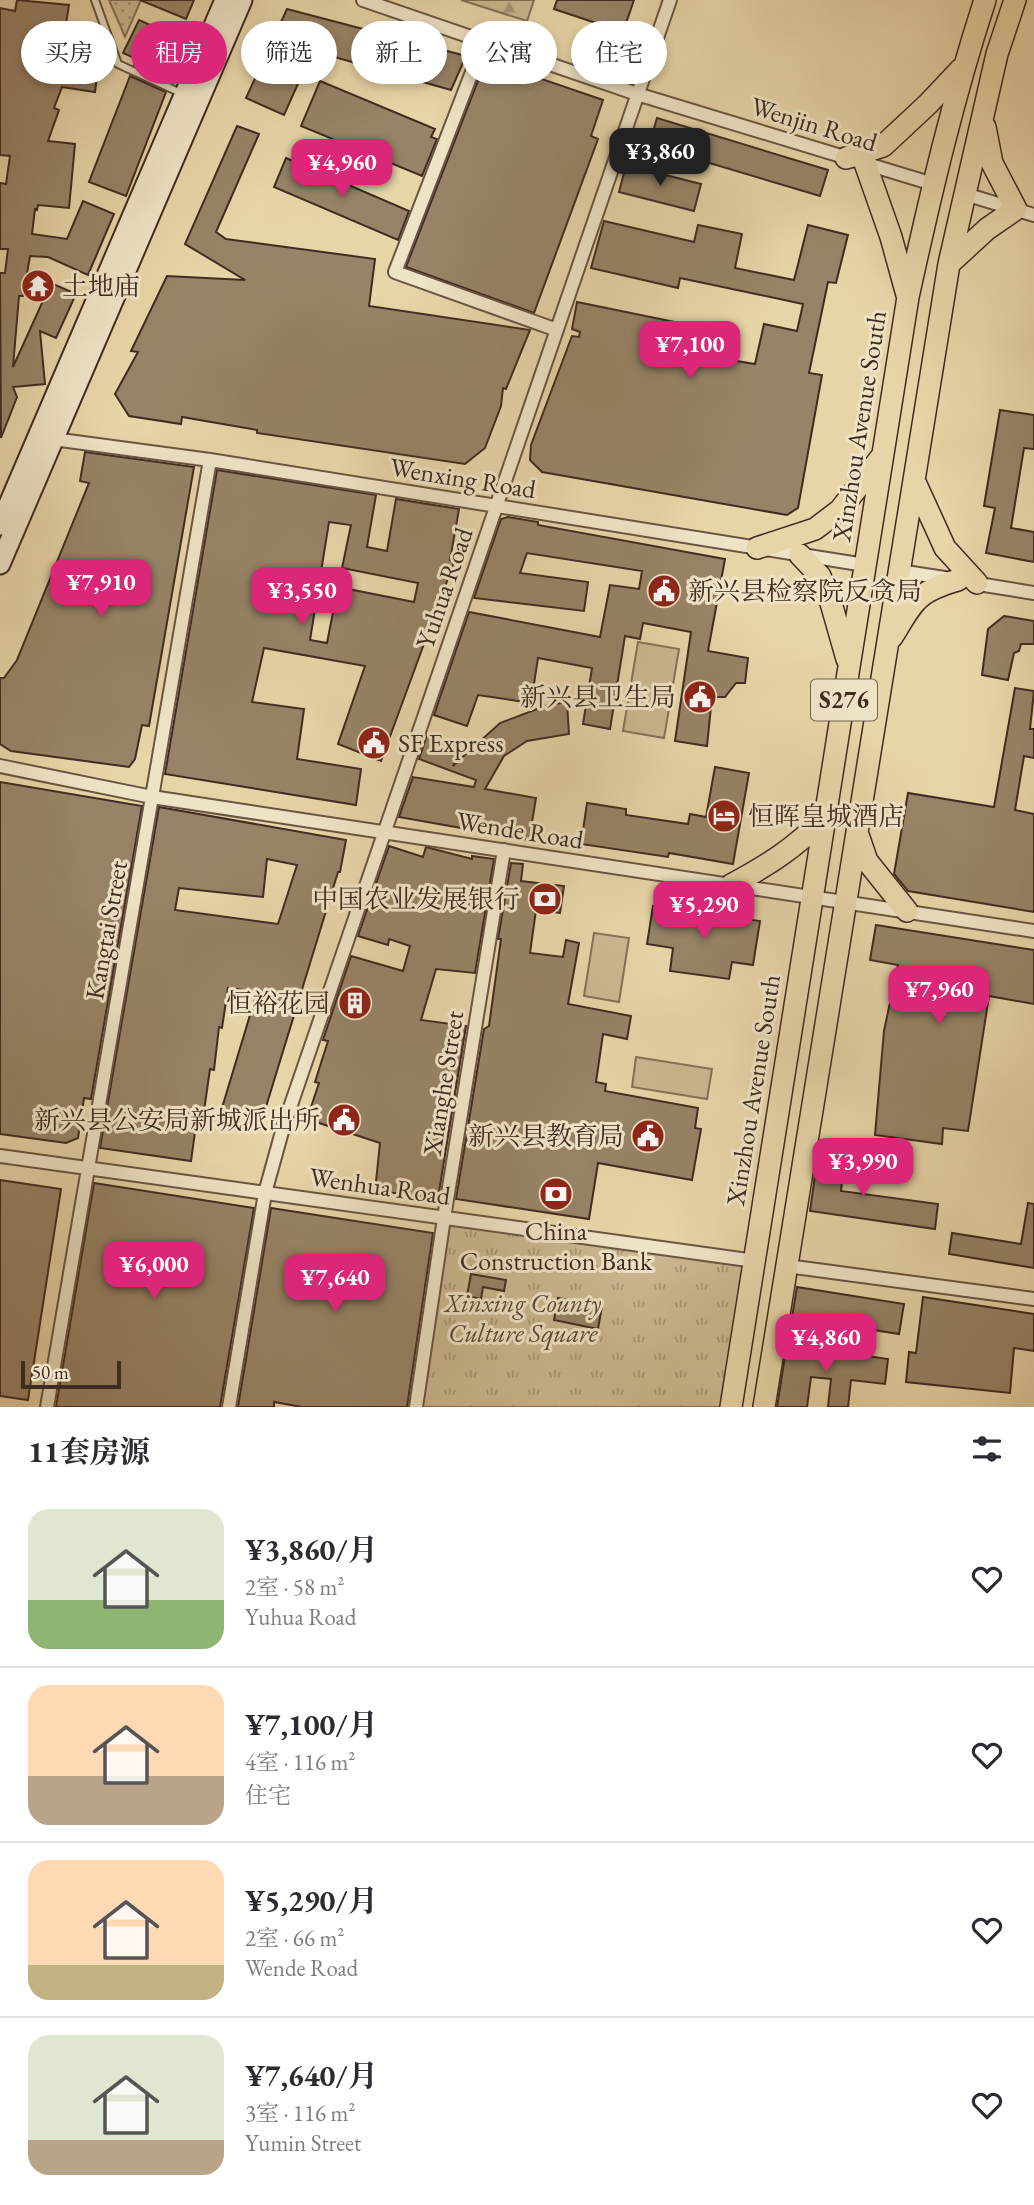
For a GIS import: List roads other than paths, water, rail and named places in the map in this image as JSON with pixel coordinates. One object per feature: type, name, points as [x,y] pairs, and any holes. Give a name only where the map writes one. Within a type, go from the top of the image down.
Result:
[{"type":"main road","name":"Xinzhou Avenue South","points":[[731,1407],[908,297],[964,64],[985,0]]},
{"type":"main road","name":"S276","points":[[764,1407],[949,264],[997,54],[1015,0]]},
{"type":"main road","points":[[908,297],[891,237],[856,160],[883,146],[928,104],[964,64]]},
{"type":"main road","points":[[949,264],[987,229],[1025,212],[992,163],[983,115]]},
{"type":"main road","points":[[757,548],[815,530],[840,510],[883,454]]},
{"type":"main road","points":[[887,645],[920,596],[934,587],[968,582],[945,548],[914,480]]},
{"type":"main road","points":[[800,555],[820,576],[831,603],[849,667]]},
{"type":"main road","points":[[731,885],[772,864],[825,818]]},
{"type":"main road","points":[[857,833],[867,861],[907,912]]},
{"type":"street","points":[[0,525],[225,0]]},
{"type":"street","points":[[0,564],[242,0]]},
{"type":"street","name":"Wenjin Road","points":[[363,0],[461,33]]},
{"type":"street","name":"Yuhua Road","points":[[229,1407],[265,1193],[283,1128],[670,0]]},
{"type":"street","name":"Wenjin Road","points":[[557,66],[638,94],[933,184]]},
{"type":"street","points":[[467,84],[395,272],[557,330]]},
{"type":"street","points":[[965,194],[1025,212]]},
{"type":"street","name":"Wenxing Road","points":[[53,439],[210,460],[865,565]]},
{"type":"street","name":"Kangtai Street","points":[[47,1407],[210,460]]},
{"type":"street","points":[[899,571],[1034,593]]},
{"type":"street","name":"Wende Road","points":[[0,766],[152,797],[1034,931]]},
{"type":"street","name":"Xianghe Street","points":[[416,1407],[504,850]]},
{"type":"street","name":"Wenhua Road","points":[[0,1156],[755,1261]]},
{"type":"street","points":[[787,1266],[1034,1300]]},
{"type":"lane","points":[[95,0],[118,64],[185,94]]},
{"type":"place","name":"土地庙","points":[[38,286]]},
{"type":"place","name":"新兴县检察院反贪局","points":[[664,591]]},
{"type":"place","name":"新兴县卫生局","points":[[700,697]]},
{"type":"place","name":"SF Express","points":[[374,743]]},
{"type":"place","name":"恒晖皇城酒店","points":[[724,816]]},
{"type":"place","name":"中国农业发展银行","points":[[545,899]]},
{"type":"place","name":"恒裕花园","points":[[355,1003]]},
{"type":"place","name":"新兴县公安局新城派出所","points":[[344,1120]]},
{"type":"place","name":"新兴县教育局","points":[[648,1136]]},
{"type":"place","name":"China Construction Bank","points":[[556,1194]]},
{"type":"park label","name":"Xinxing County Culture Square","points":[[523,1318]]}]
